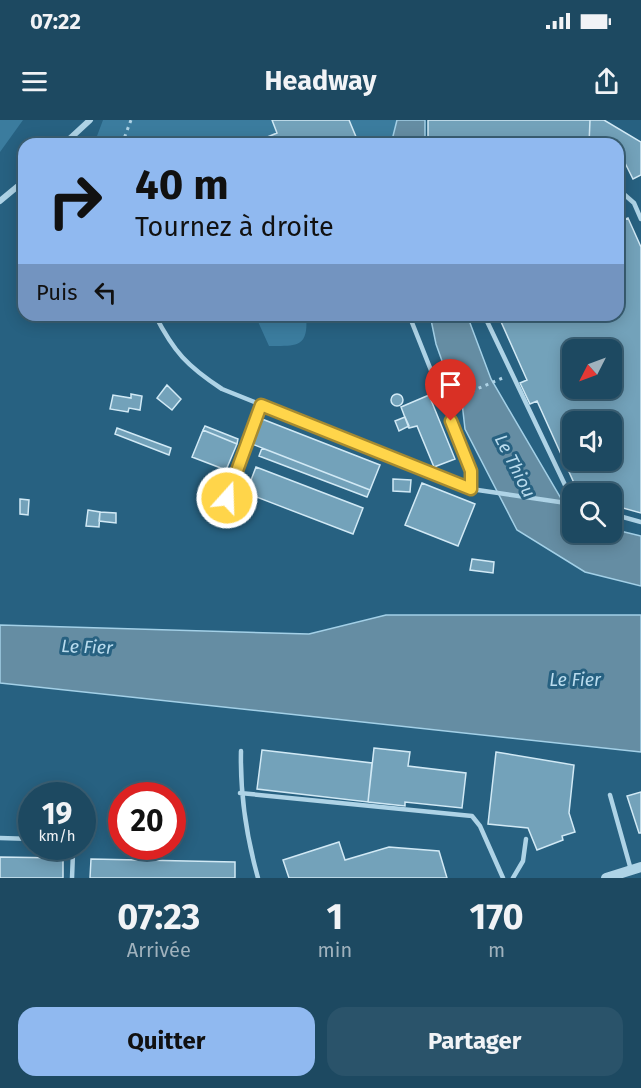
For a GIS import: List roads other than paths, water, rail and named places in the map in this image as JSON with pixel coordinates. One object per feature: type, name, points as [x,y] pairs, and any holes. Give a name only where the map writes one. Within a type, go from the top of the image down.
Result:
[{"type":"street","points":[[72,138],[90,120]]},
{"type":"street","points":[[0,201],[18,186]]},
{"type":"street","points":[[606,878],[638,868]]},
{"type":"lane","points":[[624,194],[634,202],[641,219]]},
{"type":"lane","points":[[157,321],[171,346],[196,372],[222,389],[471,489],[562,503]]},
{"type":"lane","points":[[411,321],[471,471],[471,489]]},
{"type":"lane","points":[[487,321],[564,483]]},
{"type":"lane","points":[[227,498],[261,405]]},
{"type":"lane","points":[[622,517],[641,522]]},
{"type":"lane","points":[[241,751],[240,793],[249,846],[258,878]]},
{"type":"lane","points":[[240,793],[472,816],[480,826],[503,878]]},
{"type":"lane","points":[[610,795],[638,868]]},
{"type":"lane","points":[[0,838],[18,839]]},
{"type":"lane","points":[[513,878],[524,861],[526,839]]},
{"type":"lane","points":[[72,878],[73,860]]},
{"type":"water","points":[[397,120],[425,120],[425,138],[392,138]]},
{"type":"water","name":"Le Thiou","points":[[431,321],[469,321],[491,379],[562,500],[562,543],[622,543],[622,531],[641,536],[641,586],[585,572],[517,530],[465,429],[461,394],[447,375],[436,344]]},
{"type":"water","name":"Le Fier","points":[[386,615],[641,615],[641,752],[0,683],[0,625],[309,634]]}]
